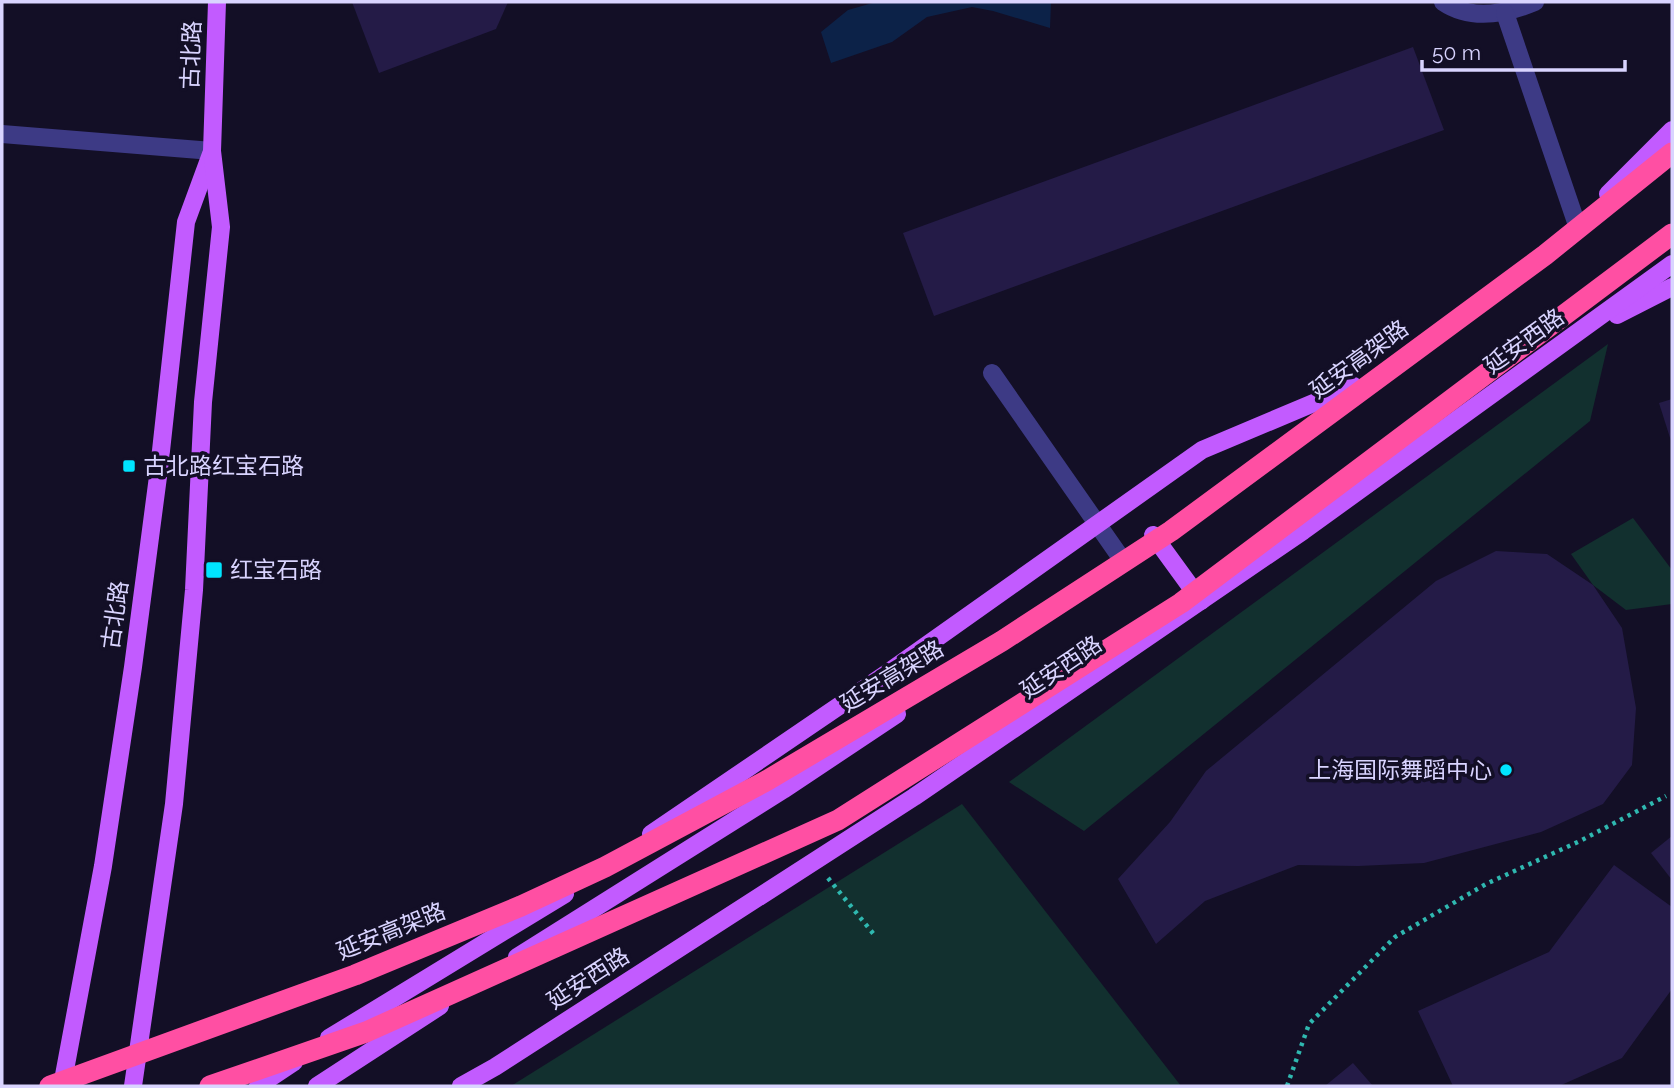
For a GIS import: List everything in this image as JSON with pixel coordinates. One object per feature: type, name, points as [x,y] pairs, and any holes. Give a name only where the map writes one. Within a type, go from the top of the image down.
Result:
[{"type":"highway","name":"延安高架路","points":[[50,1086],[355,975],[521,906],[617,861],[766,781],[1002,641],[1171,531],[1545,254],[1672,153]]},
{"type":"highway","points":[[210,1086],[366,1031],[838,820],[1181,603],[1672,234]]},
{"type":"main road","name":"古北路","points":[[133,1086],[174,804],[191,626],[203,402],[221,227],[212,151],[216,2]]},
{"type":"main road","points":[[1577,225],[1672,130]]},
{"type":"main road","name":"古北路","points":[[62,1086],[103,866],[133,667],[187,222],[212,151]]},
{"type":"main road","points":[[317,1086],[566,925],[783,790],[985,656],[1672,153]]},
{"type":"main road","name":"延安西路","points":[[461,1086],[506,1060],[914,797],[1303,531],[1672,264]]},
{"type":"main road","points":[[1569,338],[1672,287]]},
{"type":"main road","points":[[258,1086],[318,1045],[552,902],[886,674],[1202,450],[1354,386]]},
{"type":"main road","points":[[1153,535],[1201,601]]},
{"type":"street","points":[[1443,2],[1476,14],[1505,13],[1535,2]]},
{"type":"street","points":[[1505,13],[1577,225]]},
{"type":"street","points":[[2,134],[212,151]]},
{"type":"street","points":[[992,373],[1121,558]]},
{"type":"path","points":[[1287,1086],[1309,1024],[1395,937],[1486,884],[1580,841],[1666,796]]},
{"type":"path","points":[[814,861],[876,937]]},
{"type":"green space","points":[[1608,344],[1590,421],[1084,831],[1009,782]]},
{"type":"green space","points":[[1633,518],[1672,570],[1672,604],[1626,610],[1593,585],[1571,554]]},
{"type":"green space","points":[[962,804],[1181,1086],[511,1086]]},
{"type":"water","points":[[876,2],[1051,2],[1050,28],[972,7],[927,17],[892,42],[831,63],[821,32],[848,10]]},
{"type":"building","points":[[352,2],[508,2],[496,29],[379,73]]},
{"type":"building","points":[[1413,47],[1444,130],[934,316],[903,233]]},
{"type":"building","points":[[1672,399],[1672,444],[1659,403]]},
{"type":"building","points":[[1496,551],[1547,554],[1593,585],[1622,628],[1636,708],[1632,765],[1603,804],[1541,832],[1424,863],[1298,865],[1205,901],[1156,944],[1118,879],[1170,822],[1206,771],[1436,581]]},
{"type":"building","points":[[1672,836],[1672,880],[1651,853]]},
{"type":"building","points":[[1614,865],[1672,907],[1672,989],[1622,1058],[1559,1086],[1453,1086],[1418,1011],[1549,952]]},
{"type":"building","points":[[1353,1063],[1373,1086],[1325,1086]]},
{"type":"place","name":"古北路红宝石路","points":[[129,466]]},
{"type":"place","name":"红宝石路","points":[[214,570]]},
{"type":"place","name":"上海国际舞蹈中心","points":[[1506,770]]}]
